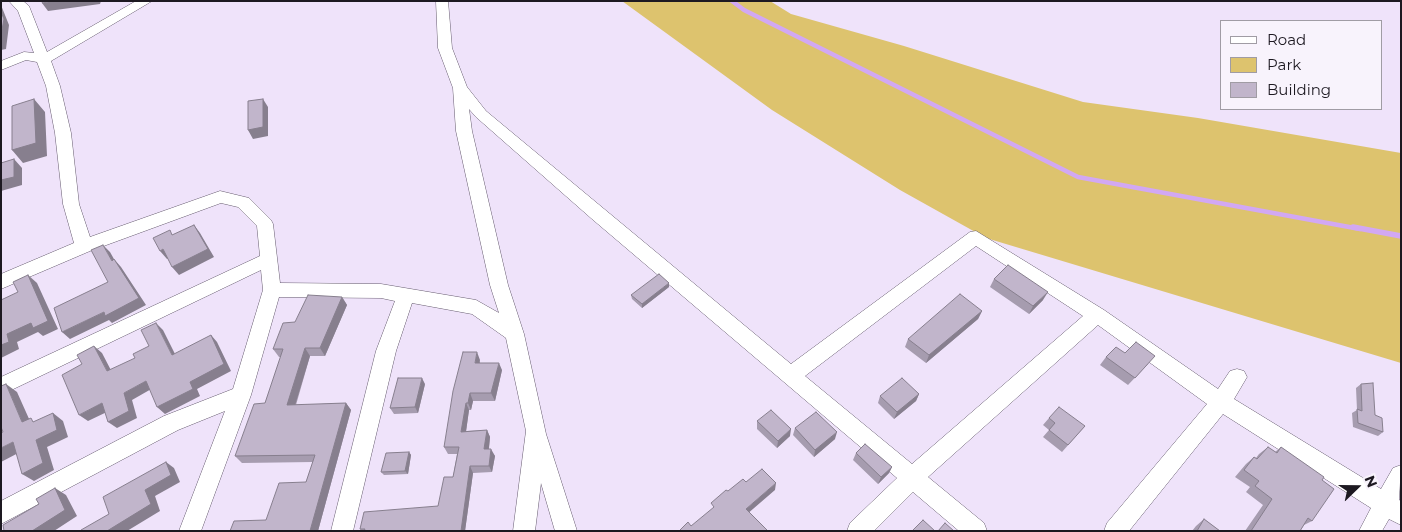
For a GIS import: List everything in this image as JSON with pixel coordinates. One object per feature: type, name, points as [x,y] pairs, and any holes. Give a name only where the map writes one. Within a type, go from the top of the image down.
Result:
[{"type":"street","points":[[15,1],[24,9],[44,59],[63,133],[71,204],[84,246]]},
{"type":"street","points":[[1,66],[24,56],[44,59],[146,1]]},
{"type":"street","points":[[442,1],[445,48],[460,88],[464,131],[499,286],[515,334],[536,431],[566,531]]},
{"type":"street","points":[[460,88],[481,114],[976,531]]},
{"type":"street","points":[[1,282],[84,246],[220,197],[243,202],[265,224],[272,290],[241,395],[190,531]]},
{"type":"street","points":[[790,376],[976,237],[1097,315],[1221,402],[1393,509]]},
{"type":"street","points":[[1,386],[269,259]]},
{"type":"street","points":[[272,290],[381,291],[476,307],[515,334]]},
{"type":"street","points":[[342,531],[386,351],[406,295]]},
{"type":"street","points":[[858,531],[912,478],[1097,315]]},
{"type":"street","points":[[1115,531],[1221,402],[1236,377]]},
{"type":"street","points":[[1,513],[172,423],[241,395]]},
{"type":"street","points":[[524,531],[536,431]]},
{"type":"street","points":[[1370,531],[1393,509],[1401,475]]},
{"type":"green space","points":[[622,1],[770,1],[791,14],[904,46],[1083,102],[1198,118],[1401,153],[1401,363],[986,238],[900,190],[772,110]]},
{"type":"building","points":[[1,12],[4,19],[1,35]]},
{"type":"building","points":[[34,99],[36,143],[12,150],[12,106]]},
{"type":"building","points":[[263,99],[263,127],[248,130],[248,101]]},
{"type":"building","points":[[14,159],[14,177],[1,180],[1,163]]},
{"type":"building","points":[[194,225],[208,249],[172,267],[163,249],[160,251],[153,238],[170,230],[172,235]]},
{"type":"building","points":[[103,245],[112,261],[114,259],[139,298],[105,316],[104,312],[62,332],[54,308],[108,282],[91,250]]},
{"type":"building","points":[[1008,265],[1048,292],[1033,306],[994,279]]},
{"type":"building","points":[[659,274],[669,283],[642,304],[631,295]]},
{"type":"building","points":[[28,275],[48,321],[33,328],[31,323],[7,334],[9,342],[1,345],[1,300],[18,292],[13,282]]},
{"type":"building","points":[[960,294],[982,311],[929,355],[908,339]]},
{"type":"building","points":[[308,295],[342,297],[320,348],[305,348],[287,405],[346,403],[310,531],[230,531],[234,521],[266,520],[279,483],[306,482],[315,455],[235,456],[254,404],[265,403],[283,349],[273,349],[283,323],[295,322]]},
{"type":"building","points":[[156,323],[172,355],[211,335],[224,364],[190,382],[193,389],[157,407],[146,381],[124,393],[129,411],[108,422],[102,403],[79,415],[62,375],[82,364],[77,355],[94,346],[107,371],[135,358],[133,354],[149,346],[141,330]]},
{"type":"building","points":[[1136,342],[1155,356],[1135,378],[1106,357],[1116,347],[1125,353]]},
{"type":"building","points":[[463,352],[477,352],[475,363],[499,363],[491,393],[470,393],[468,403],[466,403],[461,432],[487,430],[484,449],[491,449],[489,466],[470,466],[461,531],[364,531],[365,529],[360,529],[364,512],[438,506],[444,477],[453,477],[459,447],[444,447],[453,391]]},
{"type":"building","points":[[398,378],[422,378],[415,407],[390,408]]},
{"type":"building","points":[[902,378],[919,394],[897,412],[880,396]]},
{"type":"building","points":[[1373,383],[1375,415],[1382,418],[1383,432],[1358,423],[1357,409],[1362,411],[1361,384]]},
{"type":"building","points":[[6,384],[22,422],[31,418],[33,422],[53,413],[57,430],[36,440],[43,463],[22,474],[13,442],[1,448],[1,433],[3,432],[1,427],[1,386]]},
{"type":"building","points":[[1059,407],[1085,426],[1068,445],[1049,430],[1055,423],[1049,418]]},
{"type":"building","points":[[771,410],[791,429],[778,441],[757,421]]},
{"type":"building","points":[[816,412],[837,432],[815,450],[795,428]]},
{"type":"building","points":[[865,444],[892,467],[881,477],[856,453]]},
{"type":"building","points":[[1268,447],[1277,453],[1281,447],[1324,477],[1322,480],[1334,489],[1312,521],[1308,518],[1300,531],[1251,531],[1272,499],[1255,486],[1259,481],[1244,470],[1254,457],[1257,459]]},
{"type":"building","points":[[409,452],[405,471],[381,472],[386,453]]},
{"type":"building","points":[[166,462],[171,475],[145,490],[151,504],[107,531],[81,531],[109,514],[103,497]]},
{"type":"building","points":[[762,469],[776,483],[746,509],[767,531],[679,531],[688,522],[691,526],[714,507],[711,503],[726,490],[728,491],[743,479],[746,482]]},
{"type":"building","points":[[55,488],[65,510],[32,531],[4,531],[3,525],[39,504],[36,499]]},
{"type":"building","points":[[1204,519],[1220,531],[1197,531]]},
{"type":"building","points":[[923,520],[935,531],[912,531]]},
{"type":"building","points":[[945,523],[954,531],[938,531]]},
{"type":"waterway","points":[[732,1],[744,10],[1078,177],[1360,229]]},
{"type":"waterway","points":[[1353,227],[1401,236]]}]
